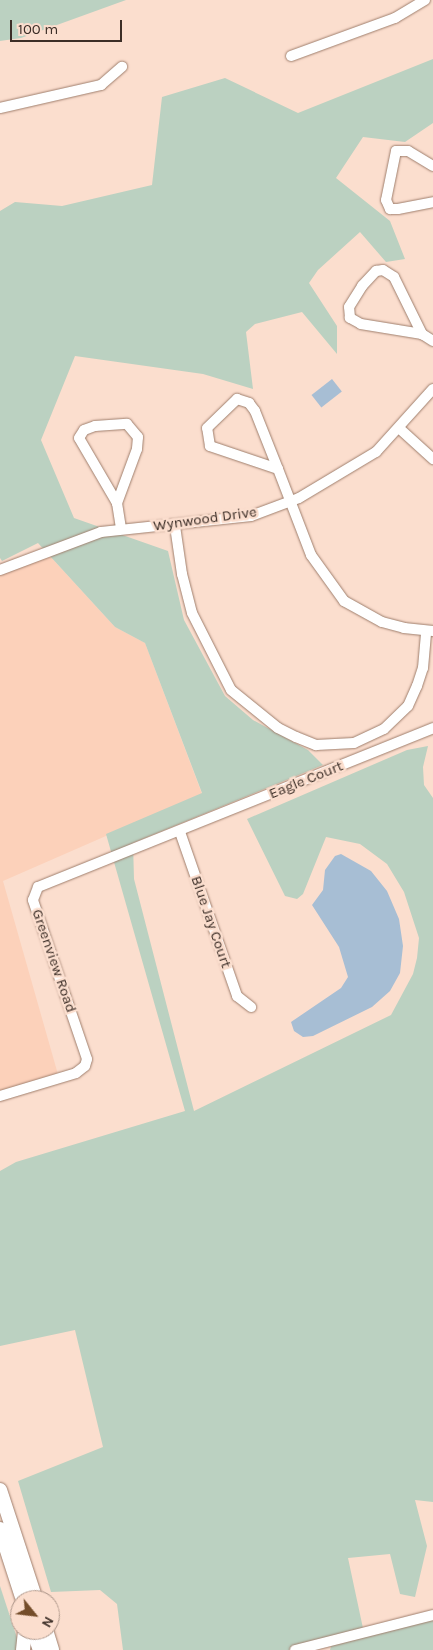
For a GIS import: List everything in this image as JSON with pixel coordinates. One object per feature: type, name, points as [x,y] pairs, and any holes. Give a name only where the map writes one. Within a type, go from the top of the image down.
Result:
[{"type":"highway","points":[[0,1490],[33,1590]]},
{"type":"highway","points":[[0,1529],[19,1590]]},
{"type":"street","points":[[291,56],[395,18],[425,0]]},
{"type":"street","points":[[0,108],[101,85],[122,68]]},
{"type":"street","points":[[433,166],[408,151],[396,151],[386,200],[390,209],[433,202]]},
{"type":"street","points":[[422,334],[394,277],[389,272],[376,271],[349,307],[350,318],[361,324],[422,334],[433,341]]},
{"type":"street","name":"Wynwood Drive","points":[[0,570],[101,532],[175,526],[251,516],[290,501],[362,464],[400,429],[433,389]]},
{"type":"street","points":[[175,526],[182,574],[192,613],[231,690],[278,728],[316,745],[354,743],[384,729],[408,706],[423,668],[429,632],[382,622],[344,601],[315,563],[255,411],[249,403],[237,400],[207,428],[207,440],[213,448],[278,470]]},
{"type":"street","points":[[117,503],[137,449],[138,437],[127,424],[84,430],[79,438],[83,450],[117,503],[121,530]]},
{"type":"street","points":[[400,429],[433,459]]},
{"type":"street","name":"Eagle Court","points":[[180,832],[433,728]]},
{"type":"street","name":"Blue Jay Court","points":[[180,832],[237,996],[251,1007]]},
{"type":"street","name":"Greenview Road","points":[[0,1096],[76,1073],[85,1066],[87,1059],[33,900],[38,887],[180,832]]},
{"type":"street","points":[[296,1650],[433,1615]]},
{"type":"shaded area","points":[[47,553],[115,627],[145,643],[202,794],[3,881],[59,1078],[0,1096],[0,570]]},
{"type":"green space","points":[[0,0],[126,0],[21,38],[0,41]]},
{"type":"green space","points":[[433,59],[433,123],[405,142],[363,137],[336,178],[390,221],[405,259],[386,262],[360,232],[318,270],[309,283],[337,326],[337,354],[302,312],[255,324],[246,332],[253,389],[203,374],[75,356],[41,440],[74,518],[168,551],[184,620],[225,696],[253,720],[308,750],[323,765],[133,843],[134,879],[194,1111],[391,1015],[413,974],[419,938],[404,892],[387,864],[360,844],[326,837],[303,894],[297,899],[285,896],[247,819],[407,750],[428,746],[423,767],[424,785],[433,798],[433,1502],[415,1500],[427,1546],[415,1597],[400,1594],[390,1554],[348,1558],[364,1633],[433,1615],[433,1650],[330,1650],[333,1640],[293,1650],[123,1650],[117,1604],[100,1590],[60,1592],[60,1590],[50,1590],[18,1481],[103,1447],[75,1330],[0,1346],[0,1171],[16,1162],[185,1111],[106,834],[202,793],[145,643],[115,627],[38,543],[2,561],[0,558],[0,211],[15,202],[62,206],[152,185],[162,97],[225,78],[298,113]]},
{"type":"green space","points":[[0,1586],[10,1616],[10,1640],[18,1640],[21,1650],[0,1650]]},
{"type":"water","points":[[332,379],[342,392],[321,408],[312,395]]},
{"type":"water","points":[[341,854],[371,871],[387,891],[399,919],[403,946],[400,973],[390,991],[372,1007],[313,1036],[303,1037],[294,1031],[291,1022],[341,988],[348,977],[339,947],[312,905],[323,890],[325,870],[335,856]]}]
